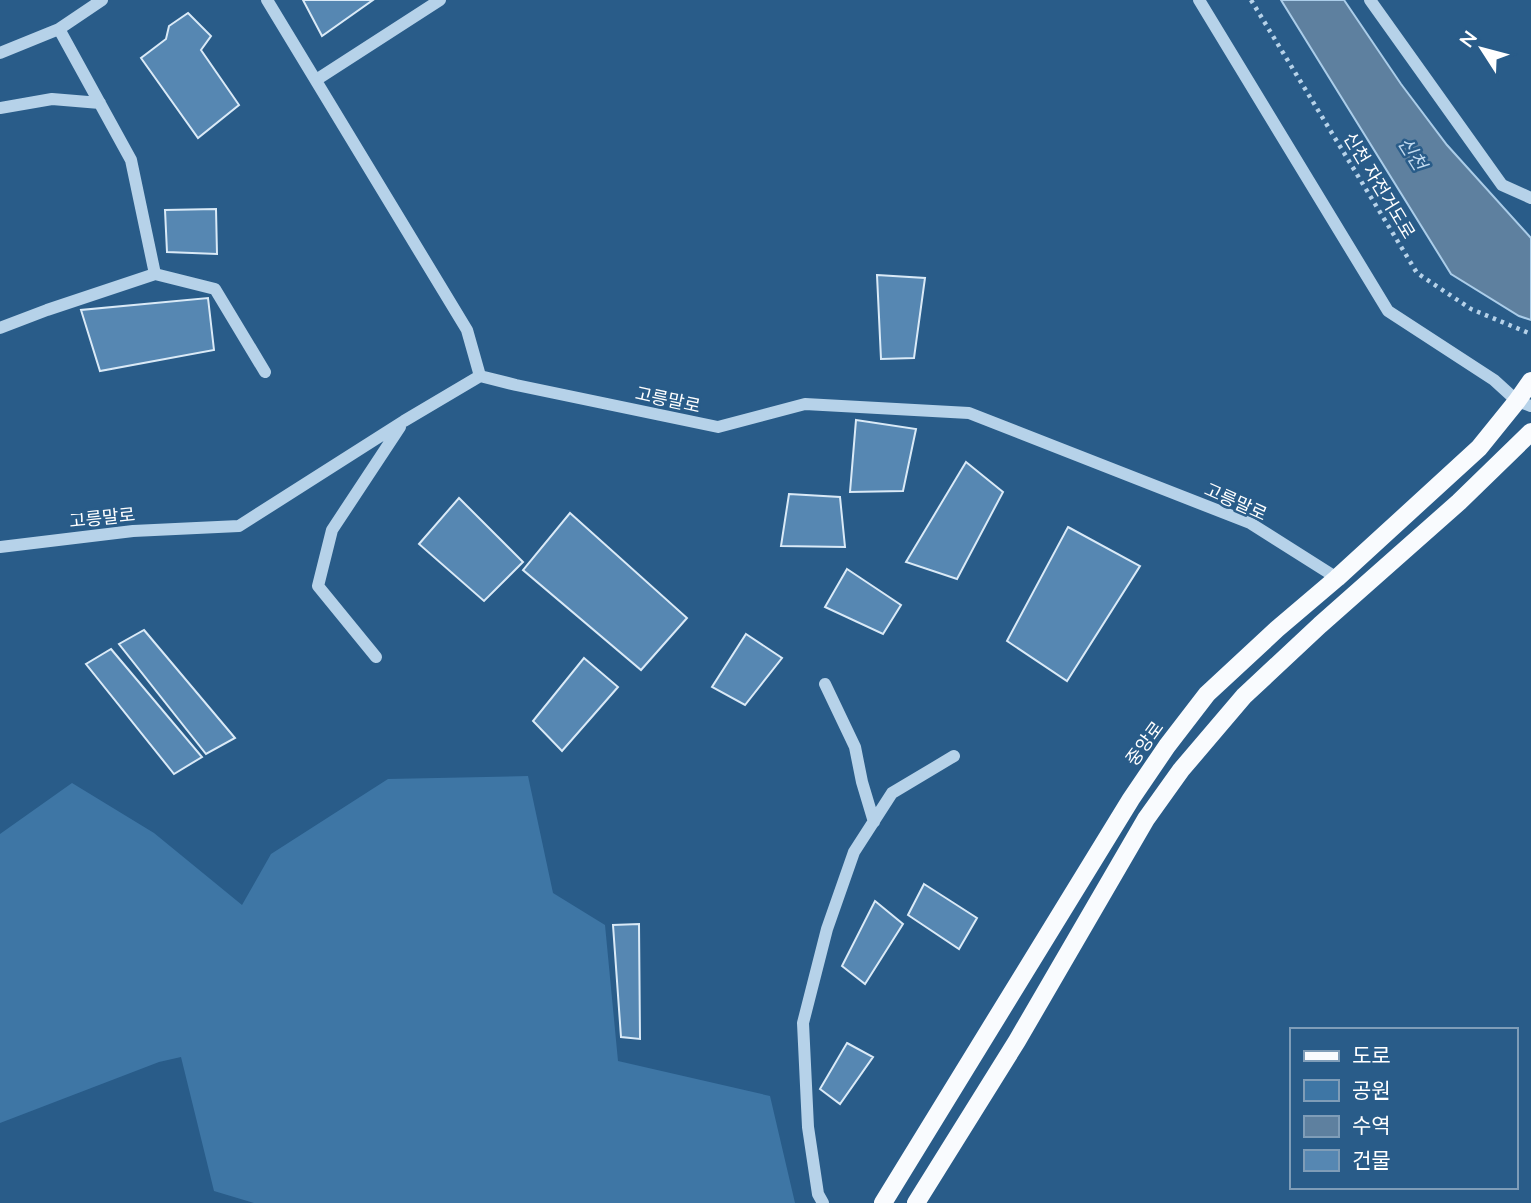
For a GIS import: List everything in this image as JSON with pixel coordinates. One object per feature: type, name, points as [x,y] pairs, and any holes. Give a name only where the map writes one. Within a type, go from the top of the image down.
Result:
[{"type":"main road","name":"중앙로","points":[[883,1203],[1131,799],[1207,694],[1479,448],[1524,403],[1531,381]]},
{"type":"main road","points":[[916,1203],[1017,1041],[1146,818],[1181,770],[1244,696],[1459,502],[1531,432]]},
{"type":"street","points":[[0,53],[58,29],[102,0]]},
{"type":"street","points":[[267,0],[467,330],[480,376]]},
{"type":"street","points":[[316,80],[440,0]]},
{"type":"street","points":[[1199,0],[1388,311],[1494,380],[1524,403]]},
{"type":"street","points":[[1370,0],[1502,185],[1531,198]]},
{"type":"street","points":[[58,29],[131,160],[155,274]]},
{"type":"street","points":[[0,108],[52,99],[100,103]]},
{"type":"street","points":[[0,328],[155,274],[215,289],[265,372]]},
{"type":"street","name":"고릉말로","points":[[0,547],[133,531],[239,526],[480,376],[718,426],[805,404],[969,413],[1250,523],[1338,578]]},
{"type":"street","points":[[376,657],[318,586],[332,530],[404,421]]},
{"type":"street","points":[[825,684],[855,747],[874,822]]},
{"type":"street","points":[[823,1203],[818,1194],[808,1127],[803,1023],[827,929],[854,852],[892,793],[954,756]]},
{"type":"path","name":"신천 자전거도로","points":[[1251,0],[1417,273],[1471,309],[1531,334]]},
{"type":"green space","points":[[528,776],[553,893],[605,925],[618,1061],[770,1096],[795,1203],[254,1203],[214,1191],[181,1057],[159,1062],[0,1123],[0,834],[72,783],[154,833],[242,905],[271,854],[388,779]]},
{"type":"water","name":"신천","points":[[1281,0],[1344,0],[1401,84],[1447,145],[1531,238],[1531,320],[1519,316],[1451,274]]},
{"type":"building","points":[[303,0],[373,0],[322,36]]},
{"type":"building","points":[[188,13],[211,36],[201,50],[239,105],[198,138],[141,58],[166,39],[169,26]]},
{"type":"building","points":[[216,209],[217,254],[167,252],[165,210]]},
{"type":"building","points":[[877,275],[925,278],[914,358],[881,359]]},
{"type":"building","points":[[208,298],[214,350],[100,371],[81,310]]},
{"type":"building","points":[[856,420],[916,429],[903,491],[850,492]]},
{"type":"building","points":[[966,462],[1003,492],[957,579],[906,562]]},
{"type":"building","points":[[789,494],[840,497],[845,547],[781,546]]},
{"type":"building","points":[[459,498],[523,562],[484,601],[419,544]]},
{"type":"building","points":[[570,513],[687,618],[641,670],[523,570]]},
{"type":"building","points":[[1068,527],[1140,566],[1067,681],[1007,641]]},
{"type":"building","points":[[847,569],[901,605],[883,634],[825,607]]},
{"type":"building","points":[[144,630],[235,738],[206,754],[119,644]]},
{"type":"building","points":[[746,634],[782,658],[745,705],[712,687]]},
{"type":"building","points":[[111,649],[202,757],[174,774],[86,664]]},
{"type":"building","points":[[584,658],[618,687],[562,751],[533,721]]},
{"type":"building","points":[[924,884],[977,918],[959,949],[908,915]]},
{"type":"building","points":[[875,901],[903,924],[865,984],[842,966]]},
{"type":"building","points":[[639,924],[640,1039],[621,1037],[613,925]]},
{"type":"building","points":[[847,1043],[873,1057],[840,1104],[820,1089]]}]
